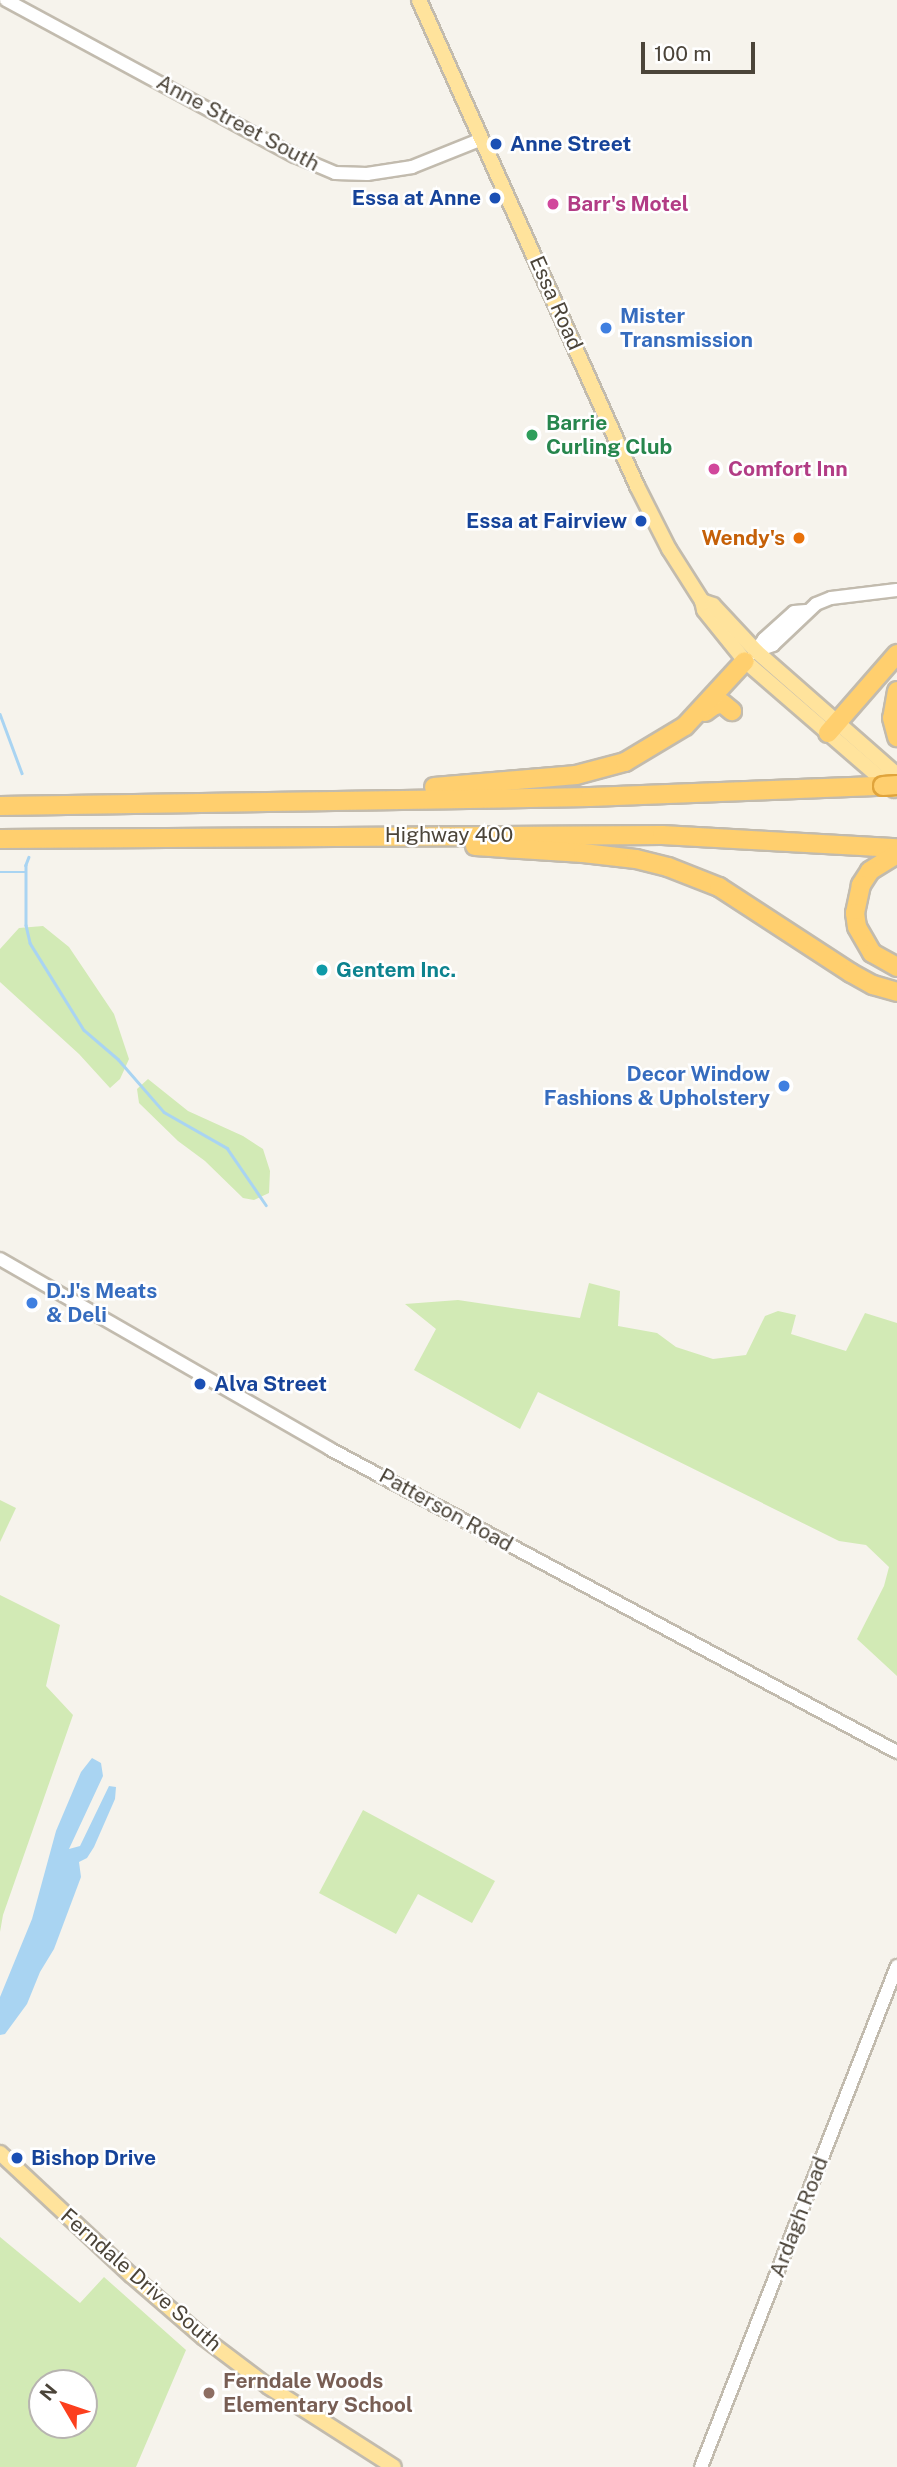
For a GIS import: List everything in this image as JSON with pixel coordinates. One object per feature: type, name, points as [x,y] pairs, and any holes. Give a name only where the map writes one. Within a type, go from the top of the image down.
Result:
[{"type":"highway","points":[[827,726],[897,654]]},
{"type":"highway","points":[[685,726],[751,656]]},
{"type":"highway","points":[[897,691],[892,718],[897,737]]},
{"type":"highway","points":[[326,799],[576,775],[625,762],[696,722],[716,704],[722,703],[732,710]]},
{"type":"highway","name":"Highway 400","points":[[0,806],[590,797],[892,788]]},
{"type":"highway","points":[[435,835],[461,845],[596,854],[636,859],[667,867],[719,887],[851,973],[873,985],[897,992]]},
{"type":"highway","name":"Highway 400","points":[[0,839],[662,835],[897,848]]},
{"type":"highway","points":[[897,854],[870,871],[861,884],[855,913],[857,927],[872,953],[897,967]]},
{"type":"main road","name":"Essa Road","points":[[419,0],[637,486],[670,549],[702,601],[704,610],[827,726],[897,775]]},
{"type":"main road","name":"Essa Road","points":[[751,656],[892,788]]},
{"type":"main road","name":"Ferndale Drive South","points":[[2,2158],[204,2338],[269,2387],[394,2467]]},
{"type":"street","name":"Anne Street South","points":[[6,0],[295,156],[335,173],[367,174],[412,167],[482,139]]},
{"type":"street","points":[[751,656],[773,645],[804,617],[806,611],[831,598],[897,590]]},
{"type":"street","name":"Patterson Road","points":[[0,1259],[330,1449],[897,1752]]},
{"type":"street","name":"Ardagh Road","points":[[701,2467],[897,1966]]},
{"type":"green space","points":[[43,926],[69,947],[114,1014],[129,1059],[120,1079],[110,1088],[79,1054],[0,982],[0,949],[19,928]]},
{"type":"green space","points":[[148,1079],[188,1111],[243,1136],[263,1149],[270,1171],[269,1193],[254,1200],[243,1198],[205,1161],[178,1141],[139,1103],[137,1089]]},
{"type":"green space","points":[[589,1283],[620,1291],[618,1326],[657,1333],[676,1347],[713,1359],[746,1355],[765,1316],[778,1311],[796,1315],[791,1334],[846,1351],[865,1313],[897,1323],[897,1676],[857,1639],[884,1586],[889,1567],[866,1545],[839,1541],[538,1392],[520,1429],[414,1370],[436,1329],[405,1304],[458,1300],[580,1318]]},
{"type":"green space","points":[[0,1500],[16,1508],[0,1542]]},
{"type":"green space","points":[[0,1595],[60,1625],[46,1686],[73,1715],[3,1915],[0,1932]]},
{"type":"green space","points":[[363,1810],[495,1881],[472,1923],[418,1894],[396,1934],[319,1893]]},
{"type":"green space","points":[[0,2237],[80,2303],[104,2277],[186,2350],[136,2467],[0,2467]]},
{"type":"water","points":[[92,1758],[101,1763],[103,1776],[69,1849],[80,1846],[109,1786],[116,1787],[115,1799],[94,1847],[87,1858],[79,1862],[81,1877],[54,1949],[40,1972],[27,2004],[5,2034],[0,2035],[0,1997],[32,1919],[56,1831],[81,1772]]},
{"type":"waterway","points":[[0,714],[22,773]]},
{"type":"waterway","points":[[29,857],[26,865],[26,925],[30,943],[84,1030],[118,1059],[164,1112],[227,1148],[266,1205]]},
{"type":"waterway","points":[[0,872],[25,872]]},
{"type":"place","name":"Anne Street","points":[[496,144]]},
{"type":"place","name":"Essa at Anne","points":[[495,198]]},
{"type":"place","name":"Barr's Motel","points":[[553,204]]},
{"type":"place","name":"Mister Transmission","points":[[606,328]]},
{"type":"place","name":"Barrie Curling Club","points":[[532,435]]},
{"type":"place","name":"Comfort Inn","points":[[714,469]]},
{"type":"place","name":"Essa at Fairview","points":[[641,521]]},
{"type":"place","name":"Wendy's","points":[[799,538]]},
{"type":"place","name":"Gentem Inc.","points":[[322,970]]},
{"type":"place","name":"Decor Window Fashions & Upholstery","points":[[784,1086]]},
{"type":"place","name":"D.J's Meats & Deli","points":[[32,1303]]},
{"type":"place","name":"Alva Street","points":[[200,1384]]},
{"type":"place","name":"Bishop Drive","points":[[17,2158]]},
{"type":"place","name":"Ferndale Woods Elementary School","points":[[209,2393]]}]
